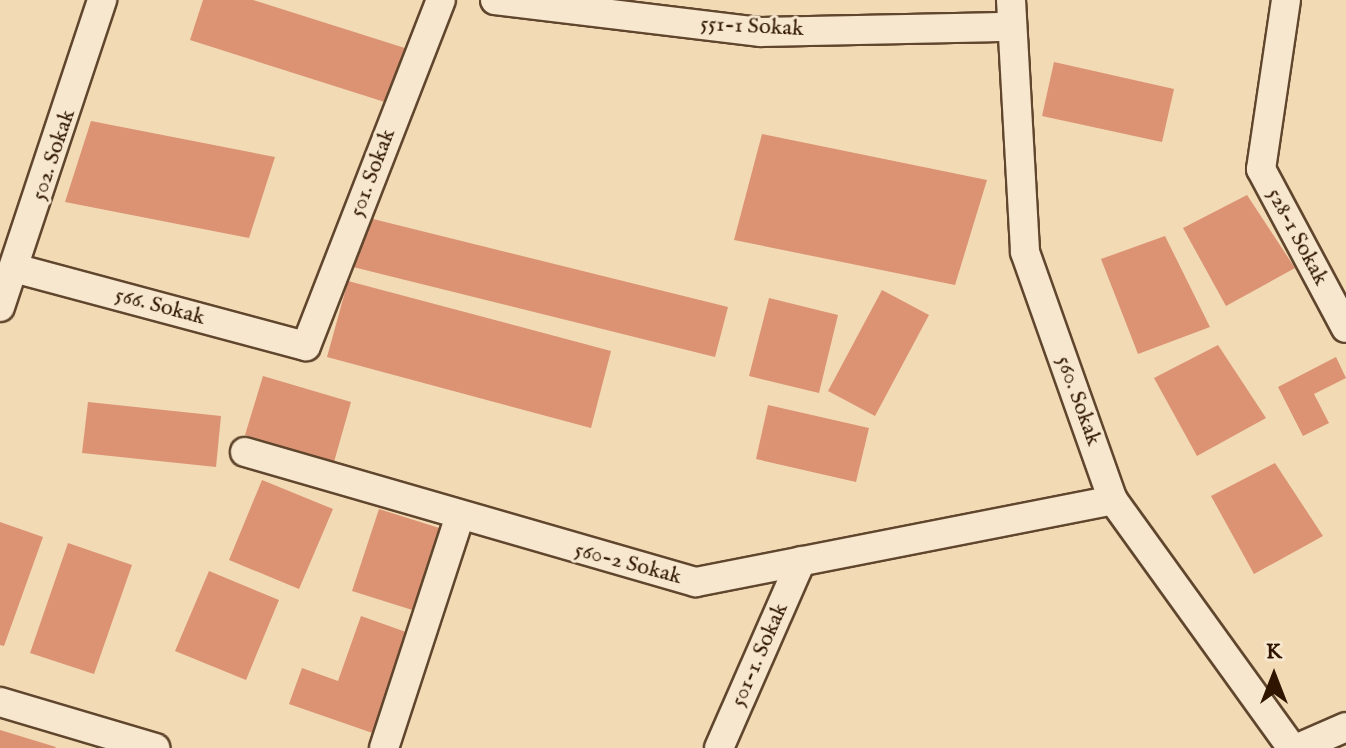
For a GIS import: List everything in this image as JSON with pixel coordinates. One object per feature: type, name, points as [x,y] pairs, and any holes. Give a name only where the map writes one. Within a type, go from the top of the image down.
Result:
[{"type":"street","name":"502. Sokak","points":[[0,307],[102,0]]},
{"type":"street","name":"501. Sokak","points":[[306,346],[441,0]]},
{"type":"street","name":"551-1 Sokak","points":[[495,0],[761,32],[1011,14]]},
{"type":"street","name":"528-1 Sokak","points":[[1286,0],[1261,169],[1346,328]]},
{"type":"street","name":"560. Sokak","points":[[1011,14],[1025,252],[1113,500],[1292,748]]},
{"type":"street","name":"566. Sokak","points":[[14,268],[306,346]]},
{"type":"street","name":"560-2 Sokak","points":[[245,452],[696,582],[1113,500]]},
{"type":"street","points":[[384,748],[460,515]]},
{"type":"street","name":"501-1. Sokak","points":[[719,748],[801,561]]},
{"type":"street","points":[[0,702],[155,748]]},
{"type":"street","points":[[1298,748],[1346,727]]},
{"type":"building","points":[[203,0],[253,0],[408,49],[391,104],[190,40]]},
{"type":"building","points":[[1054,62],[1174,89],[1162,142],[1042,116]]},
{"type":"building","points":[[91,121],[275,157],[249,238],[65,202]]},
{"type":"building","points":[[762,134],[987,180],[955,285],[734,240]]},
{"type":"building","points":[[1247,195],[1295,268],[1226,306],[1183,228]]},
{"type":"building","points":[[365,217],[728,307],[715,357],[353,267]]},
{"type":"building","points":[[1165,236],[1210,327],[1138,354],[1101,259]]},
{"type":"building","points":[[348,281],[611,351],[591,428],[327,357]]},
{"type":"building","points":[[882,290],[929,315],[875,416],[828,391]]},
{"type":"building","points":[[769,298],[838,315],[819,393],[749,376]]},
{"type":"building","points":[[1218,345],[1266,418],[1197,456],[1154,378]]},
{"type":"building","points":[[1336,357],[1346,378],[1314,394],[1329,423],[1303,436],[1278,387]]},
{"type":"building","points":[[263,376],[351,402],[334,462],[245,435]]},
{"type":"building","points":[[88,402],[221,416],[216,467],[82,453]]},
{"type":"building","points":[[768,405],[869,428],[856,482],[756,459]]},
{"type":"building","points":[[1275,463],[1323,536],[1254,574],[1211,496]]},
{"type":"building","points":[[262,480],[333,509],[299,589],[229,560]]},
{"type":"building","points":[[379,509],[452,532],[425,614],[352,591]]},
{"type":"building","points":[[0,522],[43,537],[4,646],[0,645]]},
{"type":"building","points":[[68,543],[132,565],[94,674],[30,653]]},
{"type":"building","points":[[209,571],[279,600],[246,680],[175,651]]},
{"type":"building","points":[[361,616],[420,637],[384,737],[289,704],[302,668],[338,681]]},
{"type":"building","points":[[0,730],[56,747],[0,748]]}]
